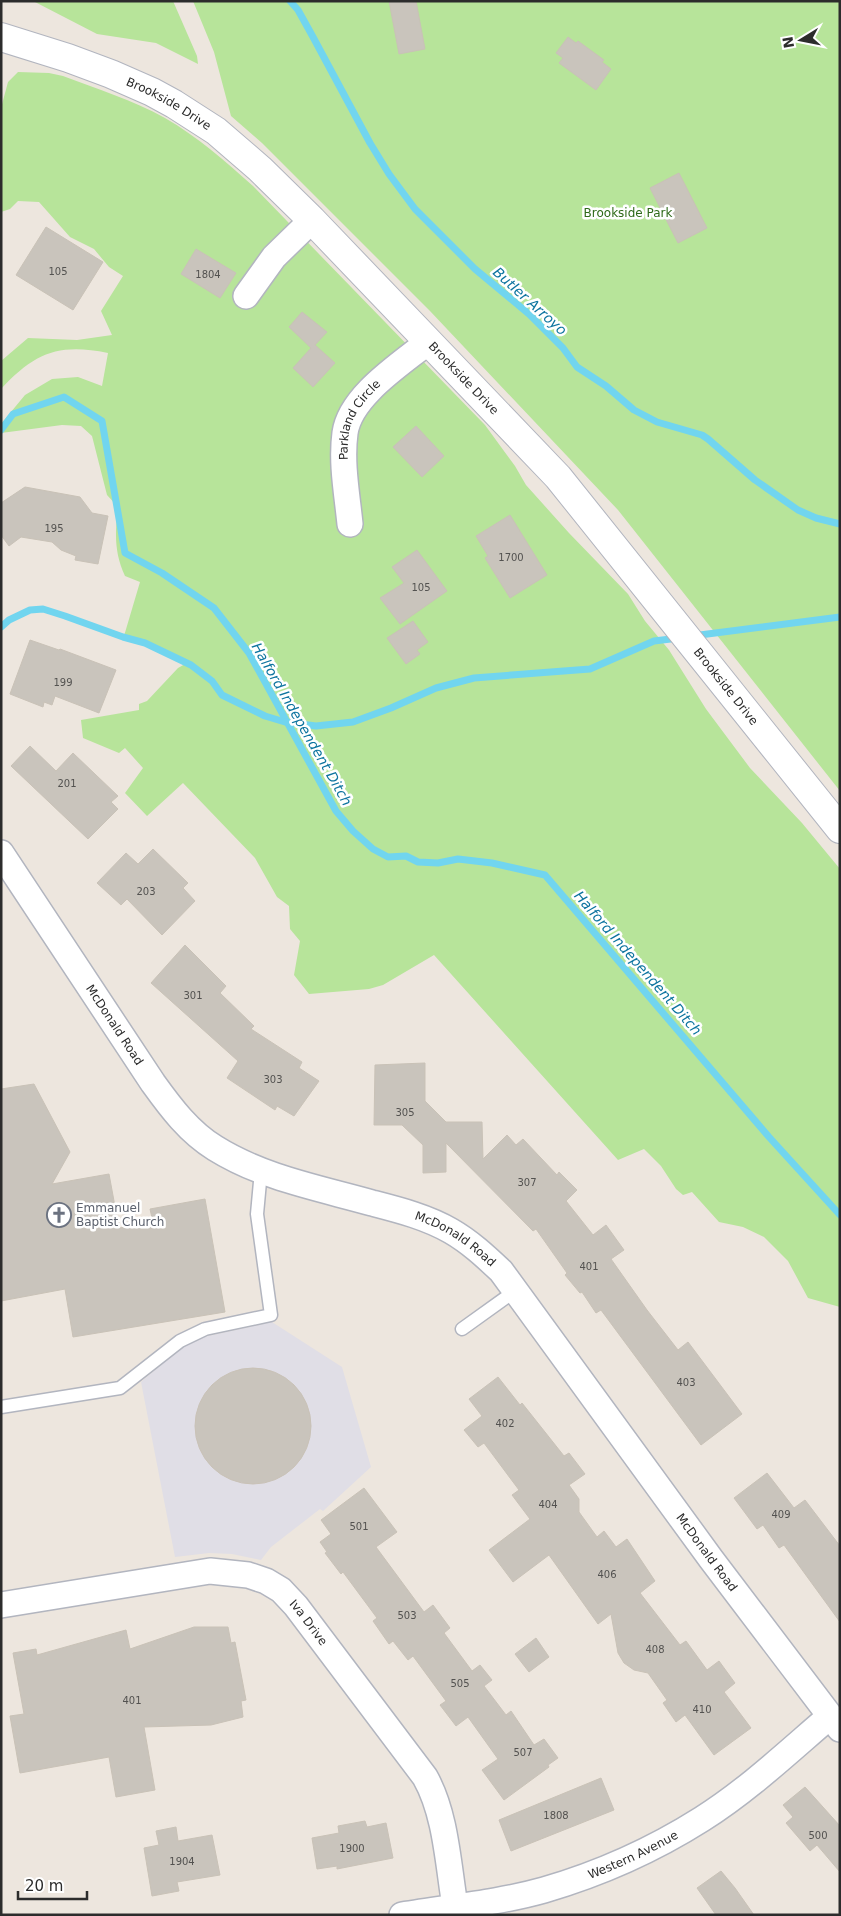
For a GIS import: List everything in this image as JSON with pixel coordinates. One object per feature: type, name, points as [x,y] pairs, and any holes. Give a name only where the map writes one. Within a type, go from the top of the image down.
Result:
[{"type":"main road","name":"Brookside Drive","points":[[1,37],[110,74],[174,104],[216,132],[260,169],[312,220],[558,477],[840,829]]},
{"type":"street","points":[[246,296],[274,257],[312,220]]},
{"type":"street","name":"Parkland Circle","points":[[350,524],[344,470],[345,432],[351,414],[366,393],[428,342]]},
{"type":"street","name":"McDonald Road","points":[[1,853],[152,1083],[174,1112],[193,1131],[214,1147],[261,1171],[286,1180],[402,1210],[449,1230],[468,1242],[501,1271],[834,1723]]},
{"type":"street","name":"Iva Drive","points":[[1,1605],[210,1571],[248,1575],[266,1581],[281,1590],[296,1606],[425,1776],[433,1790],[441,1819],[455,1906]]},
{"type":"street","name":"Western Avenue","points":[[402,1915],[509,1898],[571,1881],[608,1867],[672,1837],[704,1818],[834,1723]]},
{"type":"lane","points":[[1,1407],[120,1388],[180,1341],[206,1329],[271,1315],[257,1214],[261,1171]]},
{"type":"lane","points":[[462,1330],[515,1291]]},
{"type":"shaded area","points":[[272,1322],[342,1367],[371,1467],[323,1511],[320,1509],[271,1547],[261,1560],[232,1554],[209,1553],[175,1557],[141,1382],[190,1340]]},
{"type":"green space","points":[[30,1],[173,1],[197,56],[198,64],[156,43],[97,34]]},
{"type":"green space","name":"Brookside Park","points":[[193,1],[840,1],[840,791],[618,510],[430,311],[262,143],[231,116],[214,52]]},
{"type":"green space","points":[[18,72],[49,73],[63,76],[115,95],[153,112],[177,125],[200,141],[253,186],[485,425],[515,466],[526,485],[628,594],[645,621],[669,650],[706,709],[750,768],[802,823],[840,869],[840,1307],[808,1298],[788,1261],[764,1237],[743,1227],[719,1222],[692,1192],[683,1195],[676,1189],[661,1166],[644,1149],[618,1160],[434,955],[383,985],[369,989],[309,994],[294,975],[300,941],[290,929],[289,906],[277,897],[255,858],[183,783],[147,816],[125,793],[143,768],[125,748],[119,753],[83,738],[81,720],[139,710],[139,704],[147,701],[178,668],[185,664],[124,636],[140,582],[125,576],[121,567],[116,542],[118,507],[107,495],[92,436],[81,426],[62,425],[1,433],[1,424],[25,395],[52,379],[78,377],[102,386],[108,353],[75,349],[49,354],[25,367],[1,389],[1,361],[28,338],[77,340],[112,335],[101,311],[123,276],[109,267],[94,249],[70,237],[39,202],[18,201],[10,209],[1,212],[1,108],[8,82]]},
{"type":"building","points":[[389,1],[416,1],[425,49],[399,54]]},
{"type":"building","points":[[568,37],[576,43],[578,41],[604,60],[602,62],[611,69],[596,90],[559,63],[563,58],[556,53]]},
{"type":"building","points":[[679,173],[707,228],[678,243],[650,188]]},
{"type":"building","points":[[46,227],[103,262],[73,310],[16,275]]},
{"type":"building","points":[[196,249],[236,273],[220,298],[181,274]]},
{"type":"building","points":[[302,312],[327,332],[315,345],[335,363],[313,387],[293,368],[311,348],[289,327]]},
{"type":"building","points":[[416,426],[444,456],[422,477],[393,447]]},
{"type":"building","points":[[25,487],[80,497],[92,513],[108,516],[98,564],[75,560],[76,556],[61,550],[52,542],[21,537],[9,546],[1,535],[1,503]]},
{"type":"building","points":[[510,515],[547,575],[510,598],[485,558],[488,556],[476,536]]},
{"type":"building","points":[[417,550],[447,591],[400,624],[380,598],[404,583],[392,567]]},
{"type":"building","points":[[413,621],[428,642],[417,650],[420,654],[406,664],[387,638]]},
{"type":"building","points":[[30,640],[116,670],[99,713],[55,696],[52,705],[44,702],[43,707],[10,694]]},
{"type":"building","points":[[30,746],[56,771],[73,753],[118,796],[111,802],[118,809],[88,839],[11,766]]},
{"type":"building","points":[[153,849],[188,883],[183,888],[195,901],[162,935],[127,899],[121,905],[97,883],[126,853],[138,864]]},
{"type":"building","points":[[185,945],[226,986],[220,993],[254,1026],[251,1029],[302,1062],[299,1068],[319,1081],[294,1116],[277,1106],[275,1110],[227,1078],[238,1061],[151,983]]},
{"type":"building","points":[[425,1063],[425,1101],[446,1122],[482,1122],[483,1159],[507,1135],[516,1145],[523,1139],[557,1175],[559,1172],[577,1190],[566,1201],[593,1235],[606,1225],[624,1250],[611,1259],[647,1310],[678,1350],[688,1342],[742,1414],[701,1445],[601,1310],[596,1313],[582,1292],[580,1293],[565,1275],[567,1273],[536,1229],[533,1231],[446,1143],[446,1172],[423,1173],[423,1145],[402,1125],[374,1125],[375,1065]]},
{"type":"building","name":"Emmanuel Baptist Church","points":[[34,1084],[70,1152],[52,1184],[109,1174],[119,1228],[153,1222],[150,1209],[205,1199],[225,1312],[73,1337],[65,1289],[1,1301],[1,1089]]},
{"type":"building","points":[[253,1368],[275,1372],[294,1385],[307,1404],[311,1426],[307,1448],[294,1467],[275,1480],[253,1484],[231,1480],[212,1467],[199,1448],[195,1426],[199,1404],[212,1385],[231,1372]]},
{"type":"building","points":[[498,1377],[520,1405],[522,1403],[564,1456],[569,1453],[585,1474],[569,1485],[579,1499],[579,1512],[597,1537],[604,1531],[616,1547],[627,1539],[655,1581],[640,1593],[680,1645],[686,1641],[707,1670],[719,1661],[735,1683],[724,1692],[751,1728],[714,1755],[685,1715],[676,1722],[663,1703],[667,1700],[648,1673],[634,1670],[624,1663],[618,1653],[611,1614],[598,1624],[549,1555],[513,1582],[489,1550],[530,1519],[512,1495],[519,1490],[484,1443],[478,1447],[464,1430],[482,1416],[469,1399]]},
{"type":"building","points":[[767,1473],[794,1508],[805,1500],[840,1546],[840,1622],[784,1545],[779,1548],[763,1525],[757,1529],[734,1498]]},
{"type":"building","points":[[364,1488],[397,1532],[376,1547],[424,1612],[433,1605],[450,1628],[444,1633],[472,1671],[480,1665],[492,1680],[484,1686],[506,1715],[511,1711],[534,1745],[544,1739],[558,1758],[548,1765],[549,1767],[504,1800],[482,1770],[498,1759],[468,1717],[456,1726],[440,1705],[446,1701],[413,1656],[408,1660],[393,1641],[389,1644],[373,1621],[377,1618],[343,1572],[341,1574],[325,1553],[327,1552],[320,1542],[331,1534],[321,1520]]},
{"type":"building","points":[[194,1627],[228,1627],[231,1643],[235,1642],[246,1700],[241,1701],[243,1717],[211,1725],[144,1727],[155,1790],[116,1797],[109,1757],[20,1773],[10,1716],[24,1714],[13,1653],[36,1649],[37,1655],[126,1630],[130,1649]]},
{"type":"building","points":[[536,1638],[549,1657],[529,1672],[515,1654]]},
{"type":"building","points":[[601,1778],[614,1810],[511,1851],[499,1820]]},
{"type":"building","points":[[805,1787],[840,1826],[840,1872],[817,1845],[810,1851],[786,1823],[793,1817],[783,1805]]},
{"type":"building","points":[[365,1821],[367,1827],[386,1823],[393,1858],[337,1869],[337,1866],[317,1869],[312,1838],[339,1833],[338,1826]]},
{"type":"building","points":[[176,1827],[178,1841],[212,1835],[220,1875],[177,1882],[179,1891],[152,1896],[144,1848],[159,1845],[156,1831]]},
{"type":"building","points":[[721,1871],[754,1915],[716,1915],[697,1888]]},
{"type":"waterway","name":"Butler Arroyo","points":[[290,1],[298,10],[370,143],[389,174],[415,209],[475,269],[529,314],[563,348],[577,367],[606,386],[634,410],[657,422],[702,435],[755,480],[798,510],[816,518],[840,524]]},
{"type":"waterway","name":"Halford Independent Ditch","points":[[1,430],[13,414],[64,397],[102,421],[125,553],[162,573],[214,608],[249,653],[336,811],[353,831],[373,849],[388,857],[406,856],[418,862],[438,863],[458,859],[492,863],[545,875],[769,1137],[840,1215]]},
{"type":"waterway","points":[[1,627],[9,620],[30,610],[43,609],[145,643],[191,665],[212,681],[222,695],[265,716],[285,722],[316,726],[353,722],[436,688],[474,678],[590,669],[654,641],[679,638]]},
{"type":"waterway","points":[[692,636],[840,617]]},
{"type":"place","name":"Emmanuel Baptist Church","points":[[59,1215]]}]
